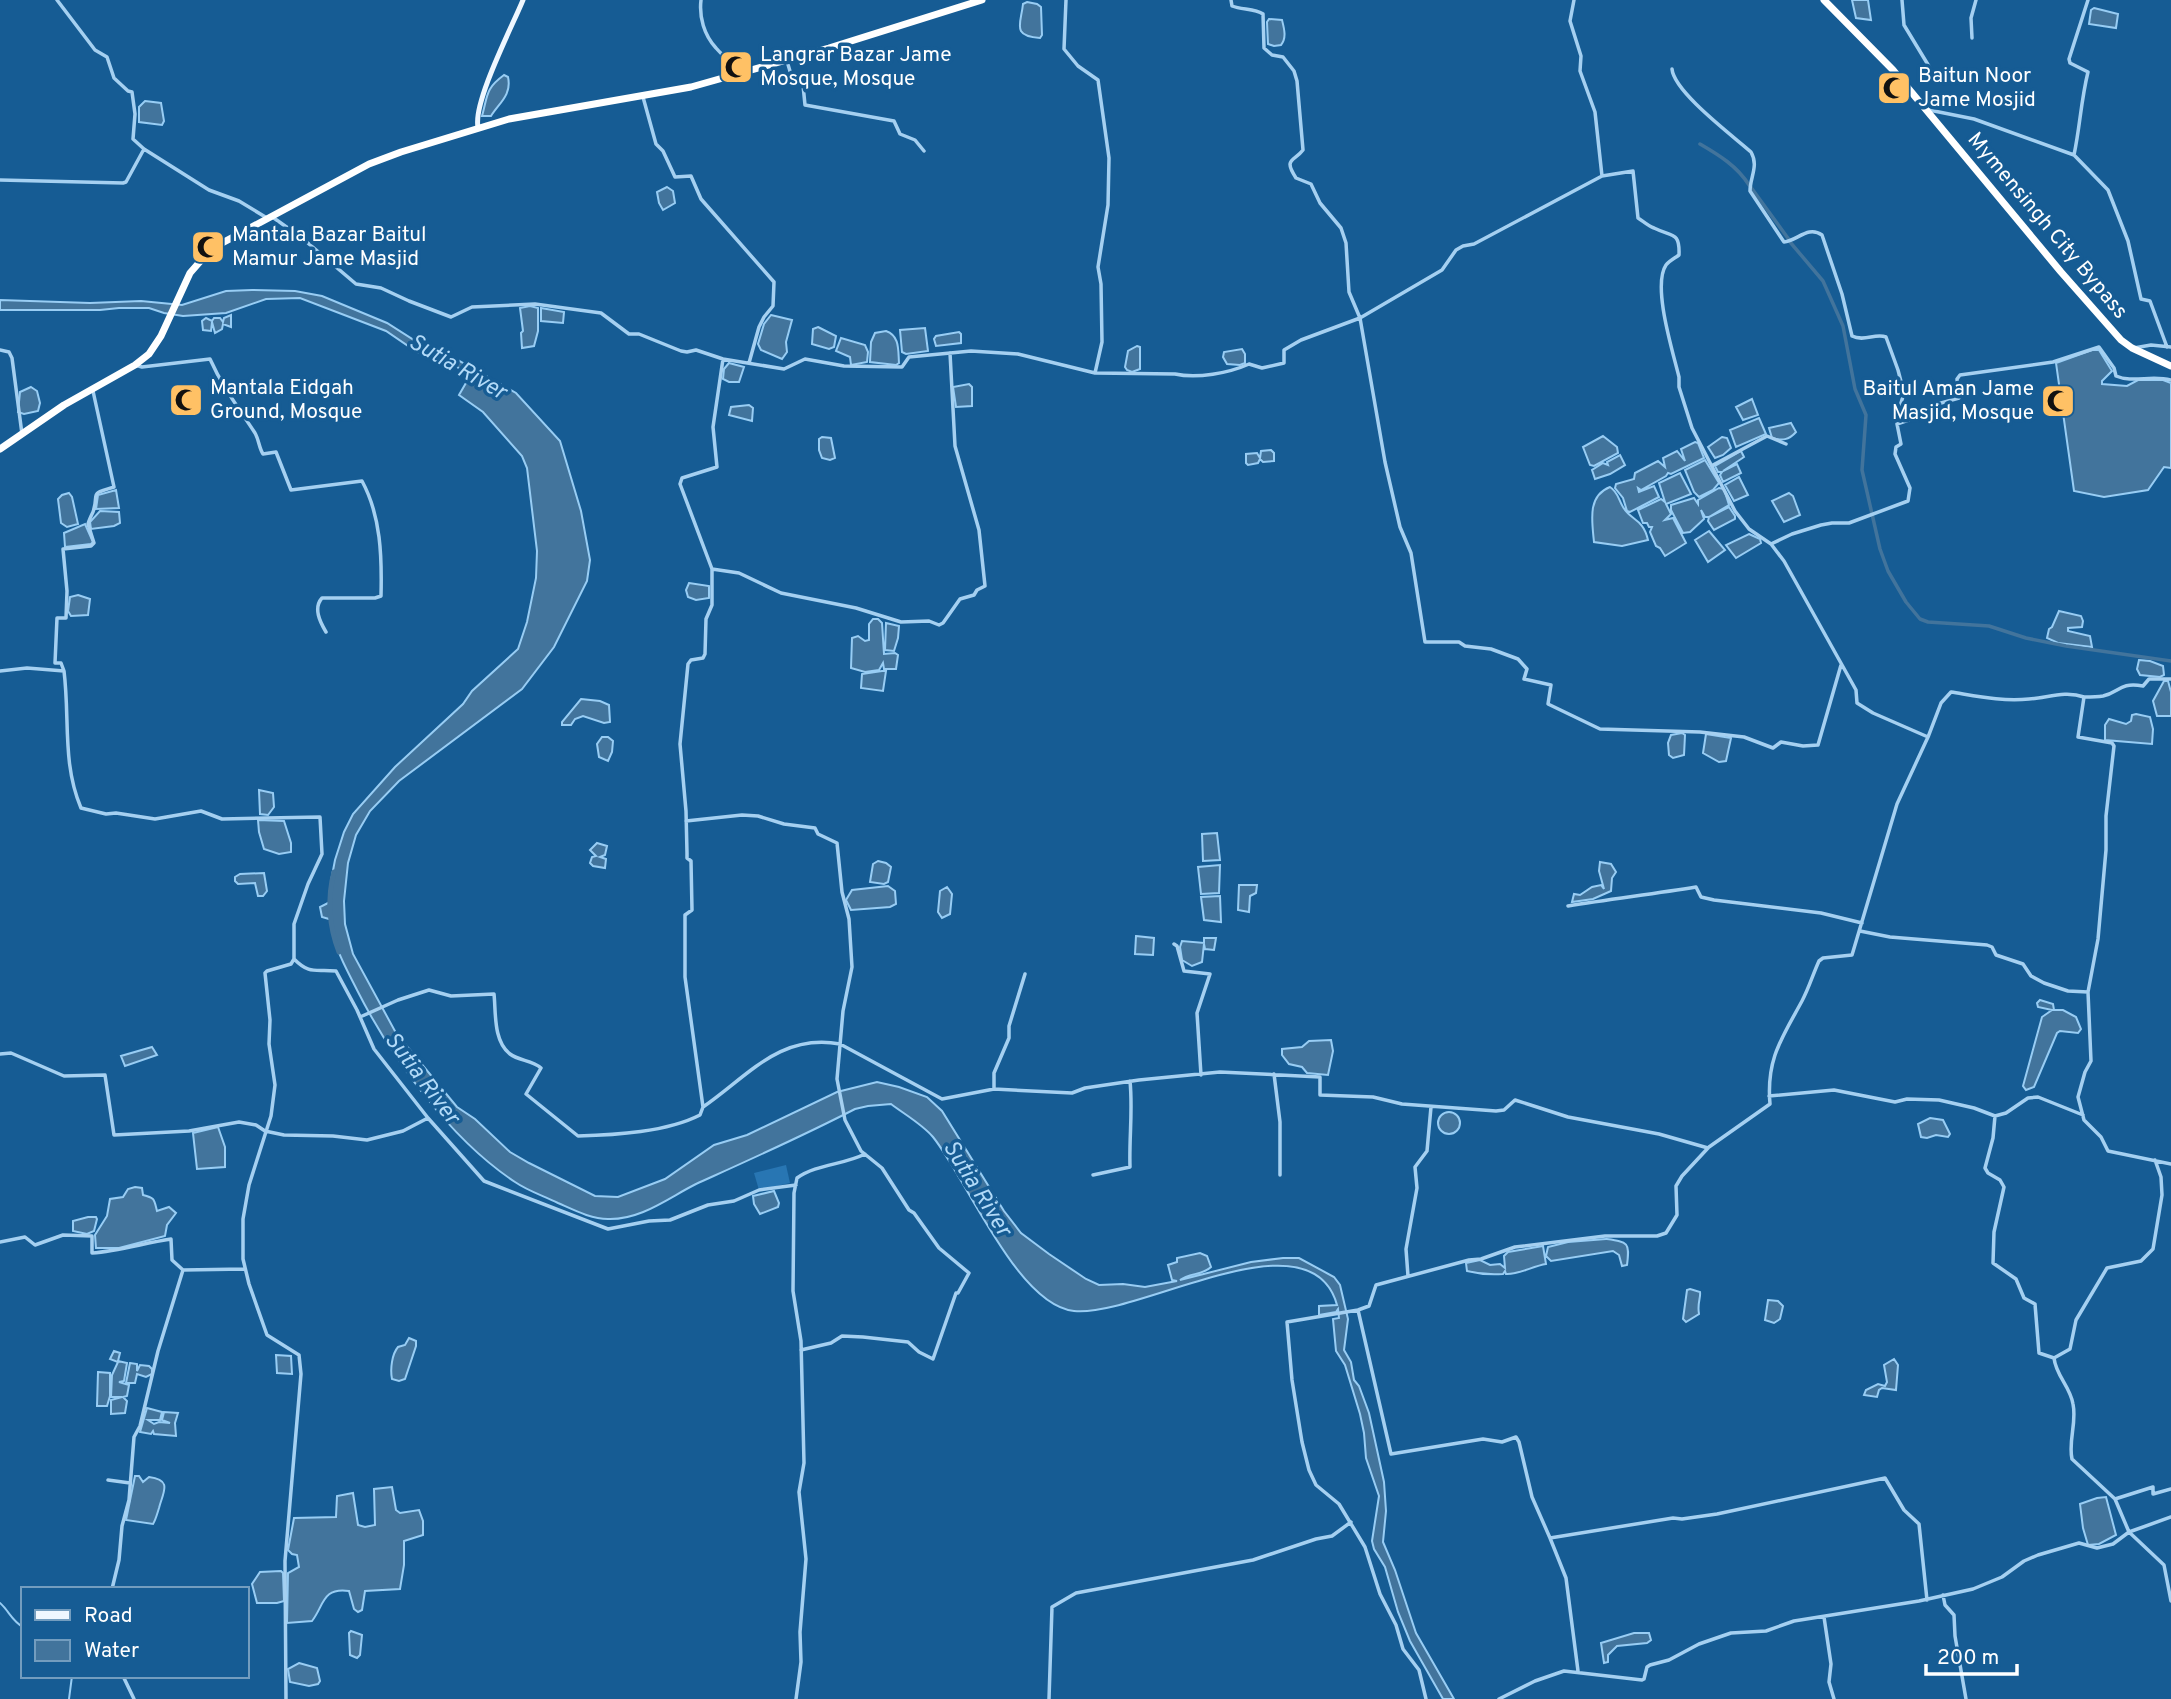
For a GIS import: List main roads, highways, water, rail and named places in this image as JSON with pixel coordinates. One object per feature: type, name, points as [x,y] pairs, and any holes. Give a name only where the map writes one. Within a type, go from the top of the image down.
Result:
[{"type":"highway","points":[[0,449],[64,405],[135,365],[149,354],[195,266],[211,249],[369,164],[478,127],[540,112],[691,87],[787,61],[982,0]]},
{"type":"highway","name":"Mymensingh City Bypass","points":[[1824,0],[1893,70],[2087,303],[2121,340],[2171,366]]},
{"type":"main road","points":[[478,127],[477,114],[505,38],[523,0]]},
{"type":"water","points":[[1852,0],[1868,0],[1871,20],[1856,18]]},
{"type":"water","points":[[1027,2],[1041,7],[1040,38],[1021,32],[1023,4]]},
{"type":"water","points":[[2094,8],[2118,14],[2116,28],[2089,24],[2091,10]]},
{"type":"water","points":[[1269,19],[1282,20],[1284,36],[1281,45],[1268,44]]},
{"type":"water","points":[[504,75],[508,77],[509,83],[504,98],[491,116],[482,116],[490,89]]},
{"type":"water","points":[[145,101],[161,103],[164,121],[162,125],[139,122],[139,107]]},
{"type":"water","points":[[667,187],[673,191],[675,203],[663,210],[657,192]]},
{"type":"water","points":[[226,291],[295,291],[322,296],[387,323],[516,393],[560,441],[581,511],[590,560],[587,581],[554,647],[522,689],[399,781],[370,811],[356,835],[348,863],[344,901],[345,924],[353,954],[396,1033],[457,1107],[475,1119],[510,1152],[529,1163],[595,1196],[618,1197],[665,1179],[714,1145],[747,1135],[837,1092],[877,1082],[927,1097],[942,1111],[1004,1211],[1021,1233],[1086,1279],[1099,1285],[1145,1287],[1177,1281],[1172,1280],[1168,1265],[1177,1262],[1177,1258],[1200,1253],[1207,1256],[1211,1267],[1180,1280],[1251,1262],[1283,1258],[1299,1258],[1334,1277],[1340,1285],[1348,1319],[1344,1350],[1369,1413],[1384,1482],[1386,1511],[1383,1542],[1416,1633],[1454,1699],[1443,1699],[1410,1641],[1385,1567],[1374,1549],[1372,1541],[1379,1496],[1366,1458],[1360,1414],[1345,1365],[1336,1351],[1333,1319],[1339,1318],[1338,1309],[1336,1312],[1319,1315],[1319,1306],[1337,1305],[1321,1278],[1294,1267],[1259,1267],[1219,1275],[1102,1309],[1074,1311],[1053,1304],[1033,1287],[1013,1264],[933,1137],[891,1104],[855,1109],[643,1212],[608,1219],[583,1214],[520,1185],[491,1164],[446,1121],[405,1070],[371,1016],[340,954],[333,936],[331,916],[329,919],[322,917],[320,907],[328,903],[331,905],[331,881],[335,860],[353,814],[395,767],[518,649],[536,578],[537,551],[527,468],[522,456],[483,412],[459,395],[470,376],[457,367],[417,352],[386,331],[300,298],[266,299],[226,313],[183,316],[149,308],[0,310],[0,300],[90,303],[141,301],[182,305]]},
{"type":"water","points":[[520,308],[538,308],[538,331],[534,346],[522,348]]},
{"type":"water","points":[[541,308],[564,312],[563,323],[541,321]]},
{"type":"water","points":[[231,315],[231,327],[223,324],[222,329],[215,333],[212,322],[211,331],[203,330],[202,321],[206,318],[212,321],[214,318],[220,318],[223,322],[224,318]]},
{"type":"water","points":[[771,315],[792,320],[786,342],[787,352],[782,359],[761,350],[758,344],[764,324]]},
{"type":"water","points":[[818,327],[836,336],[834,347],[829,349],[812,344],[813,329]]},
{"type":"water","points":[[925,328],[928,351],[906,354],[902,352],[900,330]]},
{"type":"water","points":[[886,331],[894,336],[897,344],[899,363],[896,365],[870,362],[871,342],[875,333]]},
{"type":"water","points":[[959,332],[961,343],[936,346],[936,336]]},
{"type":"water","points":[[841,338],[865,345],[868,352],[867,362],[851,365],[850,357],[836,351]]},
{"type":"water","points":[[1140,347],[1140,369],[1132,372],[1125,367],[1128,351]]},
{"type":"water","points":[[1242,349],[1245,363],[1227,364],[1223,357],[1224,352]]},
{"type":"water","points":[[2099,350],[2112,371],[2102,384],[2127,386],[2138,380],[2163,380],[2171,383],[2171,468],[2164,467],[2148,490],[2104,497],[2074,491],[2056,363]]},
{"type":"water","points":[[729,363],[744,367],[739,382],[723,379],[724,369]]},
{"type":"water","points":[[969,384],[972,387],[972,406],[956,407],[953,387]]},
{"type":"water","points":[[31,387],[37,391],[40,403],[38,411],[24,414],[18,412],[20,392]]},
{"type":"water","points":[[1752,399],[1758,415],[1743,420],[1736,407]]},
{"type":"water","points":[[749,405],[753,408],[752,421],[729,415],[731,407]]},
{"type":"water","points":[[1759,418],[1766,434],[1736,447],[1730,430]]},
{"type":"water","points":[[1791,423],[1796,432],[1791,437],[1772,438],[1769,428]]},
{"type":"water","points":[[1603,436],[1617,447],[1618,453],[1594,466],[1590,465],[1583,447]]},
{"type":"water","points":[[1722,437],[1727,438],[1731,448],[1715,458],[1708,447]]},
{"type":"water","points":[[831,438],[835,458],[822,458],[819,439]]},
{"type":"water","points":[[1698,443],[1704,458],[1668,473],[1641,490],[1638,488],[1639,492],[1654,486],[1659,497],[1630,512],[1627,511],[1623,498],[1615,488],[1616,484],[1634,479],[1635,473],[1658,461],[1665,467],[1663,458],[1677,451],[1685,461],[1681,449]]},
{"type":"water","points":[[1271,450],[1274,453],[1274,461],[1263,462],[1260,459],[1258,463],[1246,463],[1246,454],[1257,453],[1260,458],[1261,451]]},
{"type":"water","points":[[1741,451],[1744,457],[1723,471],[1737,464],[1741,473],[1723,482],[1720,475],[1722,472],[1718,472],[1715,466]]},
{"type":"water","points":[[1620,455],[1625,465],[1595,479],[1592,470],[1603,463],[1608,465],[1607,462]]},
{"type":"water","points":[[1705,460],[1719,483],[1713,490],[1699,497],[1694,492],[1685,470]]},
{"type":"water","points":[[1680,473],[1691,494],[1666,504],[1671,514],[1665,520],[1673,518],[1686,543],[1665,556],[1656,546],[1650,532],[1652,527],[1643,523],[1638,510],[1661,499],[1665,502],[1659,483]]},
{"type":"water","points":[[1739,477],[1748,495],[1734,501],[1725,485]]},
{"type":"water","points":[[1610,487],[1626,512],[1643,528],[1648,540],[1622,546],[1594,542],[1594,503],[1603,491]]},
{"type":"water","points":[[1719,488],[1724,489],[1729,505],[1705,517],[1701,510],[1704,519],[1690,532],[1683,533],[1671,505],[1694,498],[1698,504],[1698,500]]},
{"type":"water","points":[[116,490],[119,508],[96,509],[98,495]]},
{"type":"water","points":[[69,493],[78,524],[67,527],[61,523],[58,499]]},
{"type":"water","points":[[1789,493],[1793,496],[1800,515],[1784,522],[1772,501]]},
{"type":"water","points":[[1729,507],[1735,519],[1714,530],[1708,521],[1709,517]]},
{"type":"water","points":[[100,511],[119,512],[120,523],[91,529],[90,522]]},
{"type":"water","points":[[85,524],[93,542],[65,547],[64,533]]},
{"type":"water","points":[[1709,531],[1725,550],[1708,562],[1695,540]]},
{"type":"water","points":[[1749,534],[1760,539],[1761,543],[1736,558],[1726,545]]},
{"type":"water","points":[[689,583],[709,586],[709,598],[696,600],[688,597],[686,590]]},
{"type":"water","points":[[78,595],[90,599],[88,615],[71,616],[68,611],[70,597]]},
{"type":"water","points":[[2059,611],[2081,616],[2082,627],[2068,628],[2068,631],[2090,636],[2092,647],[2058,643],[2047,638]]},
{"type":"water","points":[[873,619],[882,623],[884,654],[898,655],[896,669],[884,669],[883,663],[879,670],[865,672],[851,668],[852,638],[858,636],[865,641],[869,640],[869,624]]},
{"type":"water","points":[[886,623],[899,626],[894,651],[885,650]]},
{"type":"water","points":[[2139,660],[2163,666],[2164,675],[2140,675],[2137,669]]},
{"type":"water","points":[[886,671],[883,691],[861,688],[862,674]]},
{"type":"water","points":[[2164,681],[2168,681],[2171,692],[2171,716],[2157,716],[2153,701]]},
{"type":"water","points":[[581,699],[609,705],[610,722],[604,723],[583,716],[575,719],[571,725],[562,725]]},
{"type":"water","points":[[2132,715],[2150,717],[2153,729],[2152,744],[2105,740],[2105,725],[2109,719],[2126,724],[2131,721]]},
{"type":"water","points":[[1706,734],[1731,738],[1726,761],[1719,762],[1703,753]]},
{"type":"water","points":[[1671,735],[1685,735],[1684,755],[1673,758],[1669,755],[1668,743]]},
{"type":"water","points":[[602,737],[613,741],[608,761],[599,757],[597,744]]},
{"type":"water","points":[[259,790],[273,793],[274,807],[268,815],[260,814]]},
{"type":"water","points":[[258,820],[284,821],[291,852],[279,854],[264,849]]},
{"type":"water","points":[[1217,833],[1220,860],[1203,861],[1202,834]]},
{"type":"water","points":[[597,843],[607,846],[605,855],[600,857],[606,859],[605,868],[590,863],[592,857],[596,856],[590,850]]},
{"type":"water","points":[[878,861],[891,867],[888,882],[884,884],[870,882],[873,864]]},
{"type":"water","points":[[1600,862],[1611,864],[1616,872],[1612,878],[1611,891],[1593,899],[1572,902],[1574,894],[1580,895],[1601,885],[1604,889],[1599,871]]},
{"type":"water","points":[[1220,865],[1219,893],[1201,894],[1198,867]]},
{"type":"water","points":[[264,873],[267,891],[263,896],[258,896],[255,883],[238,884],[235,881],[235,877],[240,874]]},
{"type":"water","points":[[1239,885],[1257,885],[1256,893],[1250,896],[1249,912],[1238,910]]},
{"type":"water","points":[[888,886],[895,891],[896,904],[890,907],[851,910],[846,900],[852,890]]},
{"type":"water","points":[[947,887],[952,894],[950,914],[942,918],[938,912],[940,891]]},
{"type":"water","points":[[1220,896],[1221,922],[1204,920],[1201,897]]},
{"type":"water","points":[[1136,936],[1154,938],[1153,955],[1135,954]]},
{"type":"water","points":[[1204,938],[1216,938],[1214,950],[1205,949],[1204,944],[1202,962],[1192,966],[1182,960],[1182,941],[1204,943]]},
{"type":"water","points":[[2040,1000],[2053,1004],[2054,1010],[2063,1010],[2076,1017],[2081,1029],[2078,1033],[2057,1033],[2034,1087],[2026,1090],[2023,1086],[2042,1017],[2052,1010],[2038,1007]]},
{"type":"water","points":[[1331,1040],[1333,1051],[1328,1075],[1307,1073],[1302,1067],[1289,1064],[1282,1055],[1282,1049],[1302,1047],[1309,1041]]},
{"type":"water","points":[[152,1047],[157,1055],[125,1066],[121,1056]]},
{"type":"water","points":[[1449,1112],[1457,1115],[1460,1123],[1457,1131],[1449,1134],[1441,1131],[1438,1123],[1441,1115]]},
{"type":"water","points":[[1930,1118],[1943,1120],[1950,1134],[1948,1137],[1921,1137],[1918,1124]]},
{"type":"water","points":[[218,1127],[225,1147],[225,1167],[197,1169],[193,1133]]},
{"type":"water","points":[[142,1188],[143,1195],[153,1200],[157,1211],[169,1207],[176,1213],[167,1225],[165,1236],[119,1248],[96,1248],[95,1235],[107,1216],[110,1199],[123,1197],[128,1189]]},
{"type":"water","points":[[774,1191],[778,1207],[760,1214],[753,1196]]},
{"type":"water","points":[[88,1217],[97,1219],[94,1231],[87,1234],[73,1231],[73,1221]]},
{"type":"water","points":[[1606,1239],[1626,1244],[1627,1265],[1622,1266],[1619,1255],[1613,1251],[1551,1261],[1546,1256],[1548,1247],[1568,1242]]},
{"type":"water","points":[[1543,1246],[1546,1264],[1511,1274],[1506,1274],[1505,1271],[1503,1274],[1480,1274],[1467,1271],[1466,1263],[1480,1260],[1490,1265],[1500,1264],[1505,1268],[1504,1256],[1508,1252]]},
{"type":"water","points":[[1687,1290],[1700,1292],[1699,1314],[1686,1322],[1683,1319]]},
{"type":"water","points":[[1768,1300],[1778,1301],[1783,1306],[1780,1319],[1774,1323],[1765,1320]]},
{"type":"water","points":[[409,1338],[416,1341],[416,1346],[405,1379],[392,1379],[394,1354]]},
{"type":"water","points":[[114,1351],[120,1353],[118,1361],[127,1363],[124,1381],[119,1382],[129,1385],[127,1396],[123,1397],[127,1401],[125,1413],[111,1414],[111,1400],[122,1397],[111,1397],[112,1375],[118,1362],[110,1359]]},
{"type":"water","points":[[276,1355],[291,1356],[292,1374],[277,1373]]},
{"type":"water","points":[[1894,1359],[1898,1365],[1896,1390],[1882,1388],[1877,1397],[1864,1395],[1866,1390],[1878,1384],[1885,1386],[1887,1382],[1884,1365]]},
{"type":"water","points":[[130,1363],[137,1364],[137,1371],[140,1365],[149,1366],[152,1374],[146,1377],[137,1374],[135,1383],[126,1383]]},
{"type":"water","points":[[98,1372],[110,1373],[107,1406],[97,1406]]},
{"type":"water","points":[[147,1408],[162,1412],[160,1420],[148,1420],[154,1424],[170,1423],[162,1420],[164,1412],[178,1413],[175,1423],[176,1436],[154,1434],[153,1431],[151,1434],[140,1432]]},
{"type":"water","points":[[135,1476],[139,1476],[143,1482],[149,1477],[164,1484],[164,1492],[153,1524],[126,1520]]},
{"type":"water","points":[[392,1487],[396,1510],[400,1513],[419,1510],[423,1521],[423,1535],[404,1541],[400,1589],[365,1591],[362,1610],[358,1612],[354,1609],[349,1591],[334,1592],[325,1599],[312,1621],[287,1623],[288,1573],[299,1567],[297,1555],[288,1550],[294,1518],[336,1517],[337,1496],[353,1493],[358,1525],[375,1525],[374,1489]]},
{"type":"water","points":[[2106,1497],[2116,1535],[2099,1544],[2088,1545],[2080,1504]]},
{"type":"water","points":[[281,1571],[284,1601],[257,1603],[252,1584],[260,1572]]},
{"type":"water","points":[[351,1631],[362,1635],[360,1655],[357,1658],[350,1655]]},
{"type":"water","points":[[1634,1633],[1649,1633],[1651,1640],[1647,1643],[1617,1646],[1608,1655],[1608,1662],[1604,1663],[1601,1643]]},
{"type":"water","points":[[299,1663],[317,1668],[320,1681],[318,1684],[309,1686],[290,1682],[288,1669]]},
{"type":"waterway","points":[[1700,144],[1733,167],[1749,185]]},
{"type":"waterway","points":[[1750,186],[1790,241]]},
{"type":"waterway","points":[[1790,242],[1823,281],[1843,326],[1855,389],[1866,415],[1862,470],[1880,549],[1888,571],[1906,602],[1920,619],[1928,622],[1989,626],[2026,638],[2066,646],[2171,661]]},
{"type":"waterway","name":"Sutia River","points":[[334,872],[330,912],[339,952]]},
{"type":"waterway","points":[[0,1603],[21,1626]]},
{"type":"waterway","points":[[69,1699],[72,1678]]},
{"type":"place","name":"Langrar Bazar Jame Mosque, Mosque","points":[[736,67]]},
{"type":"place","name":"Baitun Noor Jame Mosjid","points":[[1894,88]]},
{"type":"place","name":"Mantala Bazar Baitul Mamur Jame Masjid","points":[[208,247]]},
{"type":"place","name":"Mantala Eidgah Ground, Mosque","points":[[186,400]]},
{"type":"place","name":"Baitul Aman Jame Masjid, Mosque","points":[[2058,401]]}]
